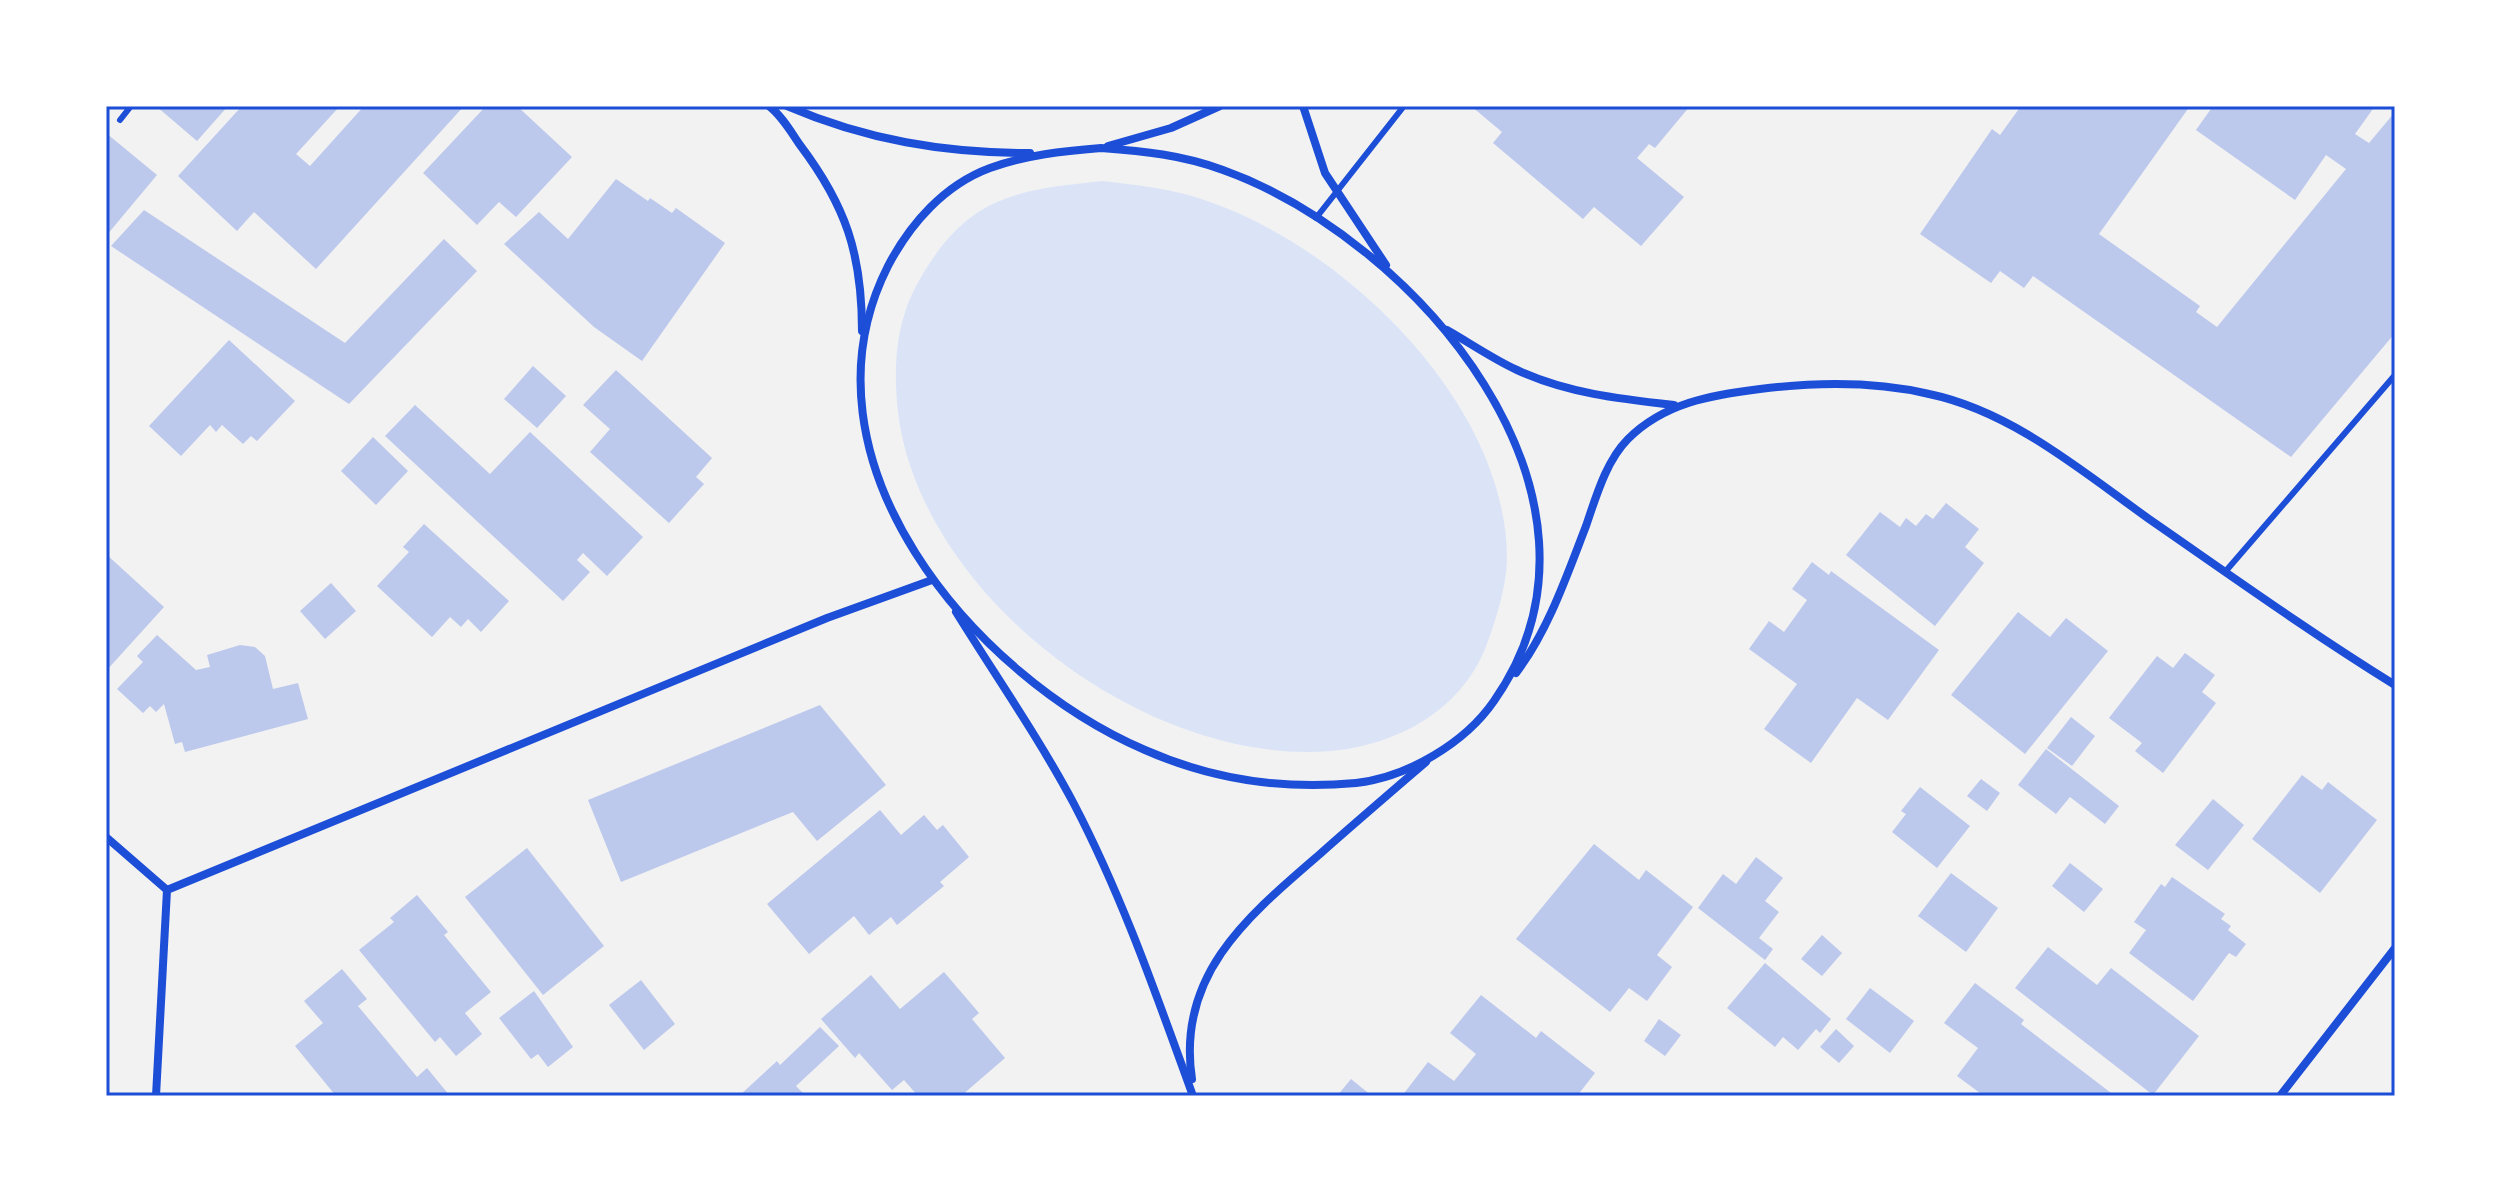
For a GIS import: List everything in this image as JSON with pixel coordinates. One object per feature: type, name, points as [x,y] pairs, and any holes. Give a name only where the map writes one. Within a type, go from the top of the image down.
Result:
[{"type":"street","points":[[769,106],[834,192],[853,240],[862,289],[863,407],[874,468],[897,526],[932,580],[1024,676],[1085,719],[1142,749],[1197,770],[1258,784],[1315,787],[1373,781],[1432,757]]},
{"type":"street","points":[[787,106],[840,127],[930,149],[1043,153],[1101,148],[1162,152],[1224,170],[1283,197],[1394,275]]},
{"type":"street","points":[[1101,148],[1171,128],[1220,106]]},
{"type":"street","points":[[1303,106],[1325,173],[1337,193],[1394,275],[1444,328],[1492,397],[1513,437],[1535,500],[1540,563],[1530,625],[1513,675],[1480,721]]},
{"type":"street","points":[[862,347],[876,291],[901,241],[938,198],[986,169],[1043,153]]},
{"type":"street","points":[[1444,328],[1517,370],[1610,398],[1674,405],[1735,392],[1799,384],[1863,383],[1931,394],[1992,417],[2048,447],[2225,572],[2395,685]]},
{"type":"street","points":[[1194,1096],[1188,1057],[1190,1023],[1201,988],[1221,953],[1257,908],[1432,757],[1480,721],[1526,660],[1556,600],[1603,480],[1624,442],[1647,421],[1674,405]]},
{"type":"street","points":[[167,890],[827,618],[932,580]]},
{"type":"street","points":[[945,594],[1072,800],[1103,862],[1133,930],[1194,1096]]},
{"type":"street","points":[[106,837],[167,890]]},
{"type":"street","points":[[156,1096],[167,890]]},
{"type":"street","points":[[2280,1096],[2395,948]]},
{"type":"lane","points":[[120,120],[131,106]]},
{"type":"lane","points":[[1316,218],[1404,106]]},
{"type":"lane","points":[[2225,572],[2395,375]]},
{"type":"shaded area","points":[[1102,181],[1170,191],[1210,202],[1262,225],[1315,257],[1365,296],[1411,341],[1450,392],[1480,446],[1500,502],[1507,560],[1498,612],[1477,665],[1446,704],[1426,719],[1381,741],[1331,751],[1262,749],[1192,732],[1124,702],[1060,661],[1003,611],[956,554],[920,492],[900,426],[896,357],[907,306],[940,249],[973,215],[1026,192]]},
{"type":"building","points":[[156,106],[228,106],[197,141]]},
{"type":"building","points":[[242,106],[340,106],[296,154],[310,166],[364,106],[464,106],[316,269],[254,212],[237,231],[178,176]]},
{"type":"building","points":[[486,106],[517,106],[572,157],[516,217],[499,202],[477,225],[423,173]]},
{"type":"building","points":[[1471,106],[1690,106],[1655,148],[1649,144],[1637,158],[1684,197],[1641,246],[1594,207],[1583,219],[1493,143],[1502,132]]},
{"type":"building","points":[[2021,106],[2190,106],[2099,234],[2200,306],[2196,312],[2217,327],[2346,169],[2326,155],[2295,200],[2196,130],[2213,106],[2375,106],[2355,134],[2369,143],[2395,112],[2395,333],[2291,457],[2033,276],[2024,288],[2000,271],[1991,283],[1920,234],[1992,129],[2000,135]]},
{"type":"building","points":[[106,133],[157,175],[106,236]]},
{"type":"building","points":[[616,179],[672,213],[676,208],[725,243],[642,361],[594,327],[504,244],[539,212],[568,239]]},
{"type":"building","points":[[144,210],[345,343],[444,239],[477,271],[349,404],[111,246]]},
{"type":"building","points":[[229,340],[295,401],[257,441],[251,436],[243,444],[222,425],[216,432],[210,425],[181,456],[149,426]]},
{"type":"building","points":[[533,366],[566,396],[537,428],[504,399]]},
{"type":"building","points":[[616,370],[712,458],[696,477],[704,484],[669,523],[590,452],[610,429],[583,405]]},
{"type":"building","points":[[415,405],[490,474],[530,432],[643,537],[607,576],[583,553],[577,560],[590,572],[563,601],[385,436]]},
{"type":"building","points":[[373,437],[408,471],[376,505],[341,471]]},
{"type":"building","points":[[1946,503],[1979,529],[1965,547],[1984,563],[1935,626],[1846,555],[1880,512],[1900,527],[1906,518],[1916,526],[1926,514],[1933,519]]},
{"type":"building","points":[[424,524],[509,601],[481,632],[468,619],[461,627],[450,617],[432,637],[377,586],[409,552],[403,547]]},
{"type":"building","points":[[106,554],[164,607],[106,671]]},
{"type":"building","points":[[1812,562],[1829,575],[1831,571],[1939,650],[1888,720],[1857,698],[1811,763],[1764,729],[1797,684],[1749,649],[1769,621],[1784,632],[1807,600],[1792,589]]},
{"type":"building","points":[[331,583],[356,611],[325,639],[300,611]]},
{"type":"building","points":[[2018,612],[2050,637],[2066,618],[2108,651],[2025,754],[1951,695]]},
{"type":"building","points":[[157,635],[196,670],[210,667],[207,655],[240,645],[255,647],[265,656],[273,689],[298,683],[308,719],[185,752],[182,742],[175,744],[164,704],[156,712],[150,706],[143,713],[117,689],[143,662],[137,656]]},
{"type":"building","points":[[2185,653],[2215,675],[2202,692],[2216,703],[2163,773],[2135,751],[2142,743],[2109,718],[2157,656],[2173,668]]},
{"type":"building","points":[[820,705],[886,785],[817,841],[793,812],[621,882],[588,800]]},
{"type":"building","points":[[2071,717],[2095,736],[2072,766],[2047,748]]},
{"type":"building","points":[[2046,749],[2119,806],[2105,824],[2070,797],[2056,814],[2018,785]]},
{"type":"building","points":[[2302,775],[2322,790],[2328,782],[2377,820],[2320,893],[2252,839]]},
{"type":"building","points":[[1981,779],[2000,793],[1987,811],[1967,796]]},
{"type":"building","points":[[1920,787],[1970,826],[1937,868],[1892,832],[1906,814],[1901,811]]},
{"type":"building","points":[[2213,799],[2244,825],[2208,870],[2175,845]]},
{"type":"building","points":[[880,810],[901,835],[924,815],[937,830],[943,825],[969,857],[940,882],[944,886],[897,925],[891,917],[869,935],[854,916],[809,954],[767,904]]},
{"type":"building","points":[[1594,844],[1639,880],[1646,870],[1693,907],[1657,955],[1672,967],[1647,1001],[1629,988],[1610,1012],[1516,939]]},
{"type":"building","points":[[527,848],[604,946],[543,995],[465,897]]},
{"type":"building","points":[[1756,857],[1783,878],[1765,901],[1779,912],[1759,938],[1773,949],[1765,960],[1698,908],[1723,874],[1736,884]]},
{"type":"building","points":[[2070,863],[2103,889],[2084,912],[2052,886]]},
{"type":"building","points":[[1951,873],[1998,908],[1966,952],[1918,916]]},
{"type":"building","points":[[2172,877],[2225,914],[2221,919],[2231,926],[2228,930],[2246,944],[2236,957],[2229,953],[2193,1001],[2129,953],[2146,930],[2134,922],[2161,884],[2165,887]]},
{"type":"building","points":[[417,895],[448,932],[444,935],[491,992],[465,1013],[482,1034],[456,1056],[440,1037],[435,1042],[359,950],[394,922],[390,918]]},
{"type":"building","points":[[1822,935],[1842,953],[1822,976],[1801,959]]},
{"type":"building","points":[[2048,947],[2097,985],[2111,968],[2199,1036],[2153,1095],[2015,988]]},
{"type":"building","points":[[1765,963],[1831,1019],[1820,1033],[1816,1029],[1798,1050],[1783,1037],[1775,1047],[1727,1008]]},
{"type":"building","points":[[342,969],[367,999],[358,1006],[417,1077],[427,1068],[450,1096],[336,1096],[295,1046],[323,1023],[304,1001]]},
{"type":"building","points":[[944,972],[979,1013],[972,1019],[1005,1058],[961,1096],[918,1096],[904,1080],[892,1090],[859,1053],[855,1058],[821,1019],[871,975],[900,1009]]},
{"type":"building","points":[[641,980],[675,1024],[644,1050],[609,1005]]},
{"type":"building","points":[[1975,983],[2024,1020],[2021,1024],[2115,1096],[1984,1096],[1957,1076],[1978,1048],[1944,1023]]},
{"type":"building","points":[[1870,988],[1914,1021],[1890,1053],[1846,1019]]},
{"type":"building","points":[[534,991],[573,1047],[548,1067],[538,1054],[531,1059],[499,1018]]},
{"type":"building","points":[[1481,995],[1536,1038],[1541,1031],[1595,1073],[1577,1096],[1402,1096],[1428,1062],[1454,1081],[1476,1054],[1450,1033]]},
{"type":"building","points":[[1659,1019],[1681,1035],[1665,1056],[1644,1041]]},
{"type":"building","points":[[820,1027],[839,1046],[796,1086],[806,1096],[739,1096],[777,1061],[780,1065]]},
{"type":"building","points":[[1836,1029],[1854,1046],[1839,1063],[1820,1047]]},
{"type":"building","points":[[1351,1079],[1372,1096],[1337,1096]]}]
